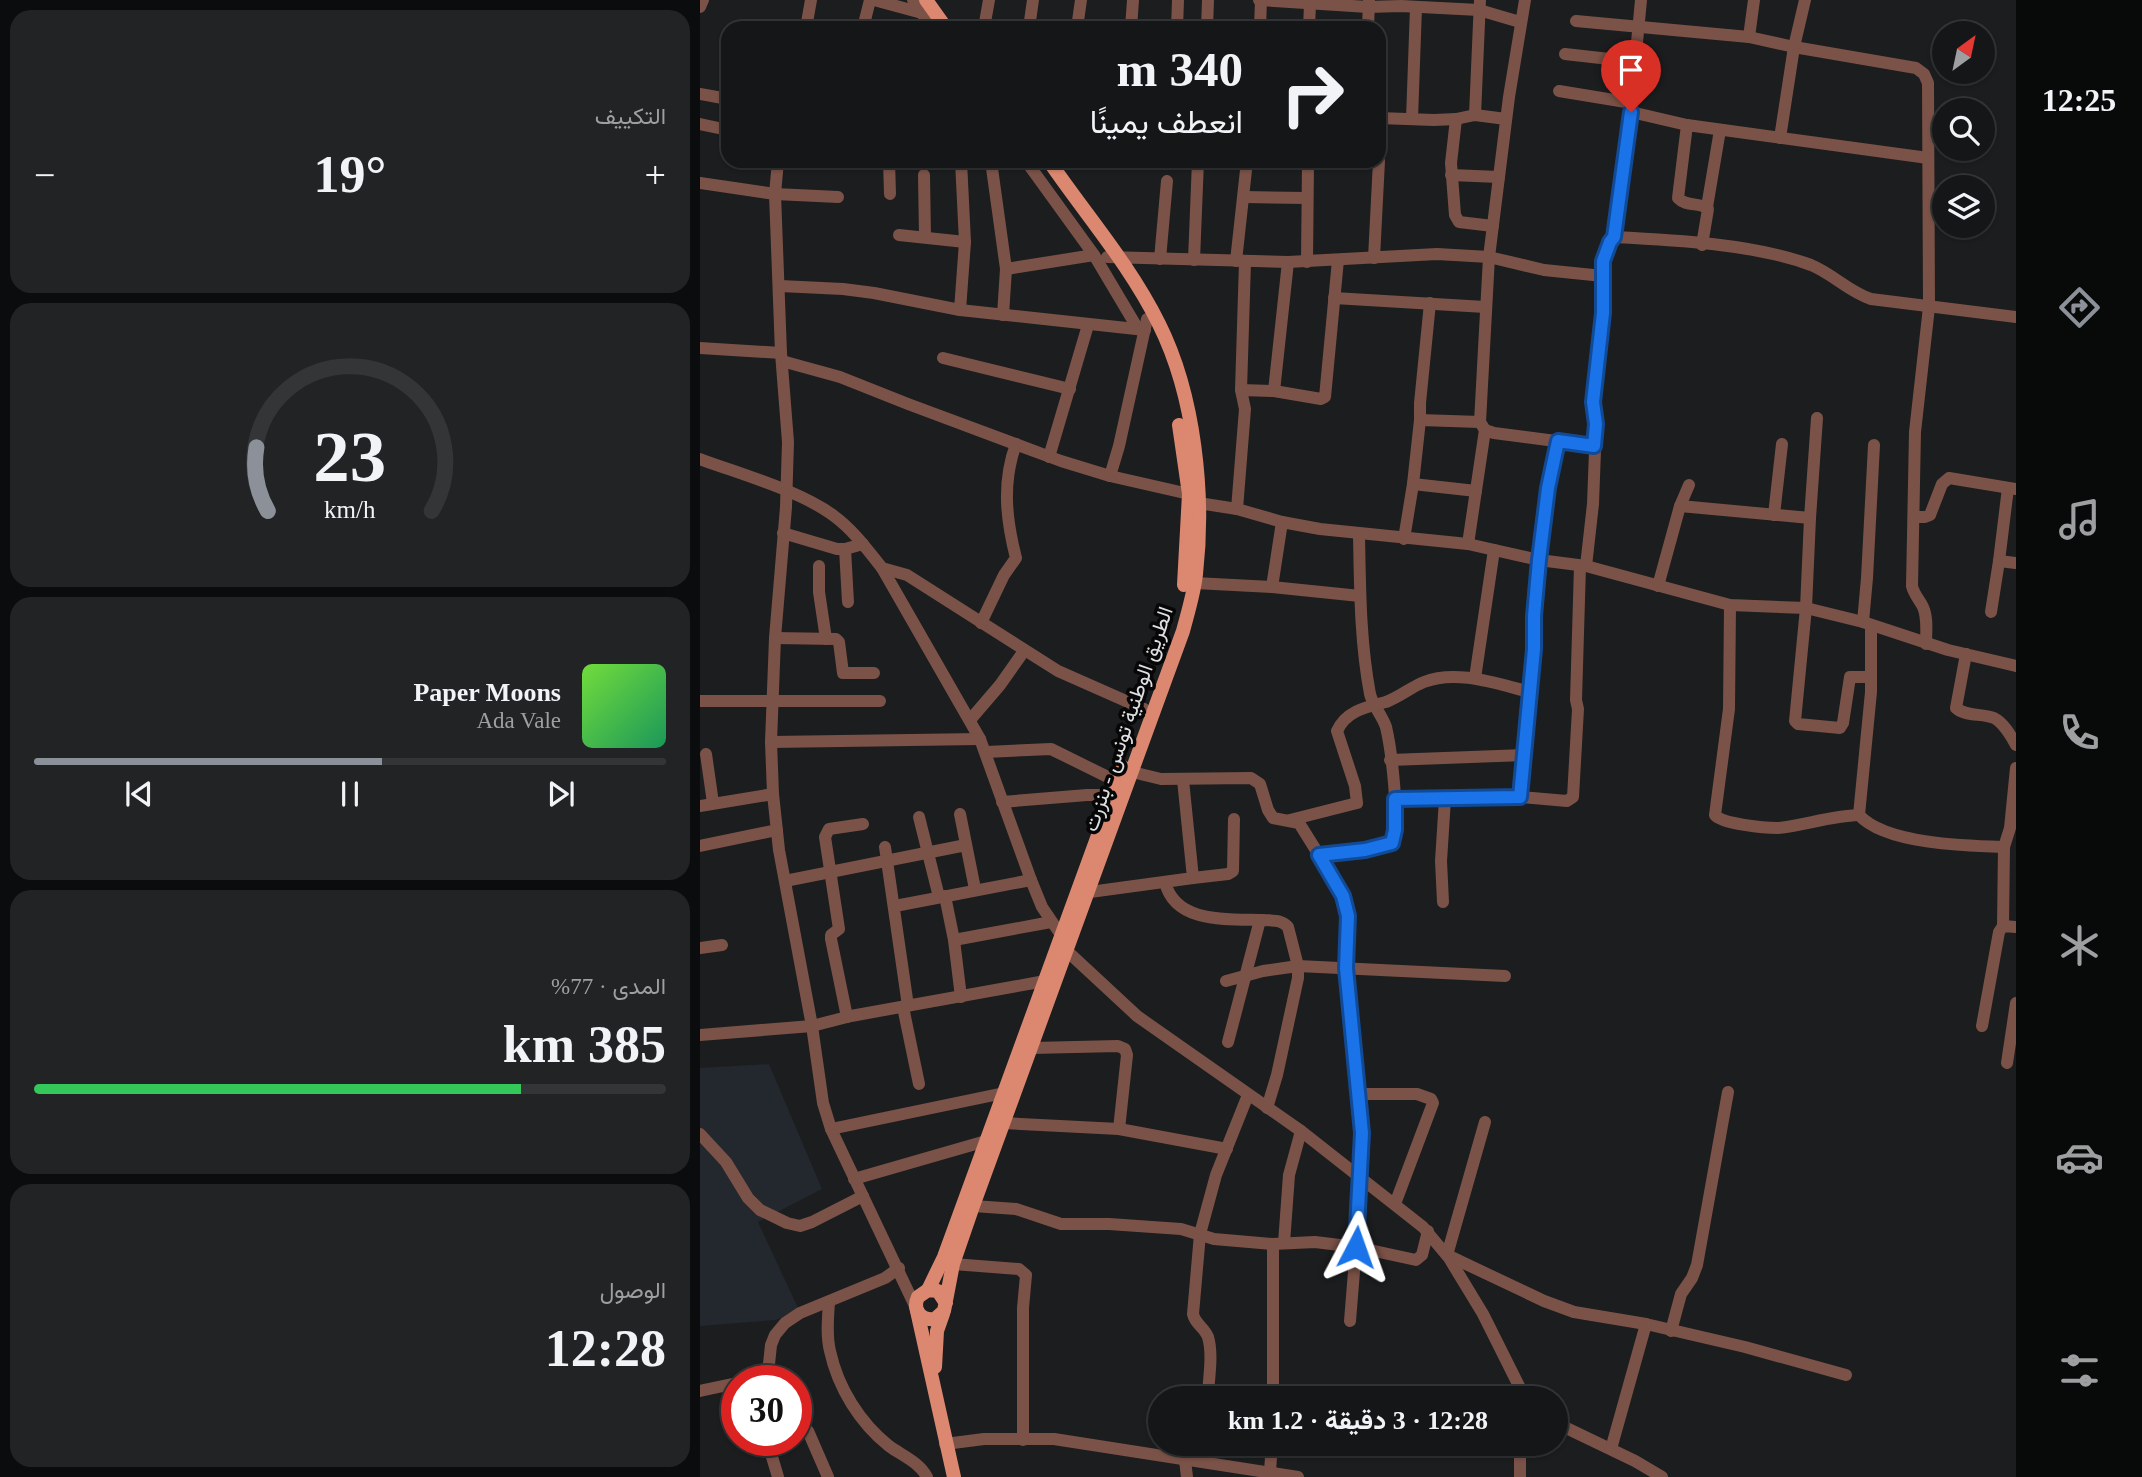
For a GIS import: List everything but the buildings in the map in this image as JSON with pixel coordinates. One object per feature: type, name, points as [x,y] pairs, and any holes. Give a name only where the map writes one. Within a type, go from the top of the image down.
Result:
[{"type":"main road","points":[[937,0],[950,21]]},
{"type":"main road","points":[[924,7],[939,21]]},
{"type":"main road","name":"الطريق الوطنية تونس - بنزرت","points":[[934,1382],[937,1331],[953,1264],[1183,631],[1195,583],[1187,409],[1174,360],[1158,322],[1107,257],[1045,168]]},
{"type":"main road","name":"الطريق الوطنية تونس - بنزرت","points":[[927,1290],[944,1257],[1060,935],[1116,789],[1175,625],[1186,571],[1192,499],[1171,379],[1158,341],[1144,326],[1107,257],[1053,168]]},
{"type":"main road","points":[[927,1290],[938,1291],[944,1309],[930,1320],[922,1317],[916,1308],[918,1297],[927,1290]]},
{"type":"main road","name":"الطريق الوطنية تونس - بنزرت","points":[[916,1308],[954,1477]]},
{"type":"street","points":[[700,7],[703,0]]},
{"type":"street","points":[[807,21],[811,0]]},
{"type":"street","points":[[913,0],[924,7]]},
{"type":"street","points":[[985,21],[989,0]]},
{"type":"street","points":[[1030,21],[1033,0]]},
{"type":"street","points":[[1078,21],[1082,0]]},
{"type":"street","points":[[1132,21],[1133,0]]},
{"type":"street","points":[[1177,21],[1178,0]]},
{"type":"street","points":[[1207,21],[1208,0]]},
{"type":"street","points":[[1259,21],[1260,0],[1416,7],[1479,5],[1520,22]]},
{"type":"street","points":[[1468,544],[1483,426],[1485,307],[1489,257],[1506,119],[1525,0]]},
{"type":"street","points":[[1395,799],[1520,797],[1567,802],[1573,797],[1583,566],[1592,515],[1596,424],[1593,402],[1603,313],[1603,261],[1614,237],[1632,108],[1642,0]]},
{"type":"street","points":[[1749,37],[1754,0]]},
{"type":"street","points":[[1780,138],[1794,47],[1805,0]]},
{"type":"street","points":[[867,21],[879,1],[924,7]]},
{"type":"street","points":[[1368,3],[1368,21]]},
{"type":"street","points":[[1310,4],[1310,21]]},
{"type":"street","points":[[1475,115],[1479,5]]},
{"type":"street","points":[[1412,119],[1416,7]]},
{"type":"street","points":[[1576,21],[1749,37],[1908,66],[1920,71],[1928,83],[1929,307],[1915,432],[1912,586],[1924,608],[1926,644]]},
{"type":"street","points":[[1565,54],[1636,62]]},
{"type":"street","points":[[1559,91],[1632,108],[1687,125],[1928,158]]},
{"type":"street","points":[[700,94],[721,98]]},
{"type":"street","points":[[1386,118],[1456,119],[1475,115],[1506,119]]},
{"type":"street","points":[[1456,119],[1451,175],[1457,219],[1466,224],[1493,226]]},
{"type":"street","points":[[700,124],[721,128]]},
{"type":"street","points":[[1687,125],[1678,198],[1683,202],[1707,207]]},
{"type":"street","points":[[1702,245],[1720,130]]},
{"type":"street","points":[[777,168],[775,194],[781,357],[788,442],[771,742],[777,830],[823,1103],[831,1129],[916,1308]]},
{"type":"street","points":[[889,168],[890,194]]},
{"type":"street","points":[[960,310],[965,242],[961,168]]},
{"type":"street","points":[[992,168],[1006,269],[1003,315]]},
{"type":"street","points":[[1032,168],[1107,257]]},
{"type":"street","points":[[1194,260],[1198,168]]},
{"type":"street","points":[[1237,509],[1245,409],[1241,390],[1240,261],[1246,168]]},
{"type":"street","points":[[1307,262],[1308,168]]},
{"type":"street","points":[[1374,258],[1379,168]]},
{"type":"street","points":[[924,175],[925,237]]},
{"type":"street","points":[[1451,175],[1499,177]]},
{"type":"street","points":[[1160,258],[1167,181]]},
{"type":"street","points":[[700,183],[775,194],[838,197]]},
{"type":"street","points":[[1244,197],[1307,198]]},
{"type":"street","points":[[899,235],[965,242]]},
{"type":"street","points":[[1614,237],[1752,250],[1811,265],[1857,295],[1871,299],[2016,317]]},
{"type":"street","points":[[1006,269],[1107,257],[1307,262],[1437,254],[1489,257],[1544,270],[1604,276]]},
{"type":"street","points":[[1241,390],[1325,397],[1338,260]]},
{"type":"street","points":[[1274,391],[1287,262]]},
{"type":"street","points":[[780,286],[874,293],[960,310],[1088,325],[1144,326],[1119,446],[1110,476]]},
{"type":"street","points":[[1334,298],[1485,307]]},
{"type":"street","points":[[1404,539],[1413,484],[1430,303]]},
{"type":"street","points":[[1049,457],[1088,325]]},
{"type":"street","points":[[700,348],[781,357],[840,376],[1049,457],[1282,522],[1359,534],[1468,544],[1539,560],[1583,566],[1730,605],[1806,608],[1867,624],[1926,644],[2016,666]]},
{"type":"street","points":[[943,358],[1070,389]]},
{"type":"street","points":[[1817,418],[1806,608],[1794,720],[1796,723],[1840,728],[1850,677],[1871,677]]},
{"type":"street","points":[[1420,420],[1483,426],[1494,433],[1594,446]]},
{"type":"street","points":[[1520,797],[1539,560],[1548,488],[1558,441]]},
{"type":"street","points":[[981,624],[1004,575],[1016,558],[1006,500],[1007,471],[1016,444]]},
{"type":"street","points":[[1774,515],[1782,444]]},
{"type":"street","points":[[1859,815],[1871,677],[1867,624],[1874,445]]},
{"type":"street","points":[[700,459],[820,507],[835,516],[863,544],[881,568],[971,720],[986,752],[1031,880],[1067,951],[1137,1016],[1301,1131],[1427,1231],[1447,1255],[1483,1314],[1519,1386]]},
{"type":"street","points":[[1915,517],[1930,514],[1942,484],[1949,478],[2012,488],[1991,612]]},
{"type":"street","points":[[1413,484],[1476,491]]},
{"type":"street","points":[[1658,586],[1680,506],[1689,485]]},
{"type":"street","points":[[1680,506],[1810,518]]},
{"type":"street","points":[[1272,587],[1282,522]]},
{"type":"street","points":[[783,533],[845,549],[863,544]]},
{"type":"street","points":[[1319,855],[1365,850],[1392,843],[1395,830],[1395,799],[1386,727],[1374,704],[1363,646],[1359,534]]},
{"type":"street","points":[[845,549],[848,602]]},
{"type":"street","points":[[1475,678],[1494,550]]},
{"type":"street","points":[[1999,561],[2016,563]]},
{"type":"street","points":[[819,566],[819,592],[825,639]]},
{"type":"street","points":[[881,568],[907,575],[1058,671],[1144,709]]},
{"type":"street","points":[[1195,583],[1360,596]]},
{"type":"street","points":[[1730,605],[1729,709],[1715,814],[1718,819],[1776,828],[1836,816],[1859,815],[1883,829],[1938,844],[2004,846]]},
{"type":"street","points":[[775,638],[836,639],[839,642],[843,673],[874,673]]},
{"type":"street","points":[[971,720],[1024,651]]},
{"type":"street","points":[[1966,654],[1956,708],[1965,713],[1996,719],[2016,745]]},
{"type":"street","points":[[1290,820],[1357,803],[1355,786],[1337,731],[1351,714],[1388,701],[1435,679],[1475,678],[1530,692]]},
{"type":"street","points":[[700,701],[880,701]]},
{"type":"street","points":[[771,742],[980,739]]},
{"type":"street","points":[[986,752],[1051,749],[1116,789]]},
{"type":"street","points":[[706,754],[706,805],[773,794]]},
{"type":"street","points":[[1390,760],[1525,755]]},
{"type":"street","points":[[1982,1026],[1999,932],[2010,927],[2004,846],[2010,828],[2016,768]]},
{"type":"street","points":[[1132,772],[1161,779],[1251,778],[1260,784],[1273,818],[1300,823],[1347,907],[1346,968],[1360,1094],[1362,1159],[1350,1321]]},
{"type":"street","points":[[1183,779],[1193,878]]},
{"type":"street","points":[[1002,802],[1087,795],[1116,789]]},
{"type":"street","points":[[1443,902],[1441,860],[1445,799]]},
{"type":"street","points":[[960,814],[975,889]]},
{"type":"street","points":[[919,817],[954,940],[961,997]]},
{"type":"street","points":[[1090,892],[1228,874],[1233,871],[1234,820]]},
{"type":"street","points":[[847,1017],[831,939],[831,935],[839,929],[825,837],[827,830],[863,824]]},
{"type":"street","points":[[700,846],[777,830]]},
{"type":"street","points":[[785,881],[966,845]]},
{"type":"street","points":[[885,847],[895,906],[905,1006],[919,1084]]},
{"type":"street","points":[[895,906],[1031,880]]},
{"type":"street","points":[[1165,882],[1168,895],[1182,909],[1191,913],[1280,920],[1287,924],[1298,966],[1292,1006],[1267,1108]]},
{"type":"street","points":[[1228,1042],[1260,920]]},
{"type":"street","points":[[954,940],[1051,922]]},
{"type":"street","points":[[700,948],[722,944]]},
{"type":"street","points":[[1226,981],[1263,971],[1298,966],[1505,976]]},
{"type":"street","points":[[700,1035],[812,1026],[847,1017],[1045,981]]},
{"type":"street","points":[[2007,1063],[2016,1003]]},
{"type":"street","points":[[1032,1048],[1118,1046],[1125,1049],[1127,1055],[1119,1129]]},
{"type":"street","points":[[1671,1331],[1681,1294],[1697,1265],[1728,1092]]},
{"type":"street","points":[[831,1129],[1004,1093]]},
{"type":"street","points":[[1360,1094],[1417,1094],[1431,1099],[1433,1103],[1395,1204]]},
{"type":"street","points":[[1208,1386],[1210,1348],[1206,1332],[1195,1323],[1193,1314],[1200,1234],[1216,1175],[1248,1095]]},
{"type":"street","points":[[1447,1255],[1485,1122]]},
{"type":"street","points":[[1003,1123],[1119,1129],[1227,1149]]},
{"type":"street","points":[[1273,1386],[1278,1243],[1289,1175],[1301,1131]]},
{"type":"street","points":[[700,1134],[726,1162],[748,1198],[760,1210],[787,1223],[800,1226],[812,1222],[863,1196]]},
{"type":"street","points":[[854,1179],[986,1141]]},
{"type":"street","points":[[973,1206],[1016,1209],[1061,1224],[1181,1229],[1214,1240],[1315,1242],[1356,1247],[1416,1260],[1422,1255],[1427,1231]]},
{"type":"street","points":[[1447,1255],[1544,1301],[1574,1312],[1646,1324],[1745,1347],[1846,1376]]},
{"type":"street","points":[[953,1264],[1019,1269],[1026,1275],[1023,1308],[1023,1440]]},
{"type":"street","points":[[899,1268],[927,1290]]},
{"type":"street","points":[[768,1365],[775,1335],[785,1323],[800,1313],[885,1278],[899,1268]]},
{"type":"street","points":[[829,1302],[830,1353],[847,1398],[871,1430],[916,1463],[926,1477]]},
{"type":"street","points":[[1611,1449],[1646,1324]]},
{"type":"street","points":[[700,1391],[721,1386]]},
{"type":"street","points":[[1568,1429],[1662,1477]]},
{"type":"street","points":[[812,1440],[828,1477]]},
{"type":"street","points":[[945,1444],[969,1440],[1071,1441],[1298,1477]]},
{"type":"street","points":[[772,1456],[778,1477]]},
{"type":"street","points":[[1264,1473],[1269,1456]]},
{"type":"street","points":[[1520,1456],[1520,1477]]},
{"type":"street","points":[[1185,1460],[1186,1477]]},
{"type":"shaded area","points":[[769,1064],[822,1189],[758,1222],[799,1310],[776,1320],[700,1326],[700,1068]]},
{"type":"route","points":[[1356,1247],[1362,1133],[1346,968],[1348,916],[1343,896],[1319,855],[1365,850],[1392,843],[1395,838],[1395,799],[1520,797],[1534,649],[1539,560],[1548,488],[1558,441],[1594,446],[1596,424],[1593,402],[1605,285],[1602,269],[1606,250],[1614,237],[1631,112]]}]
